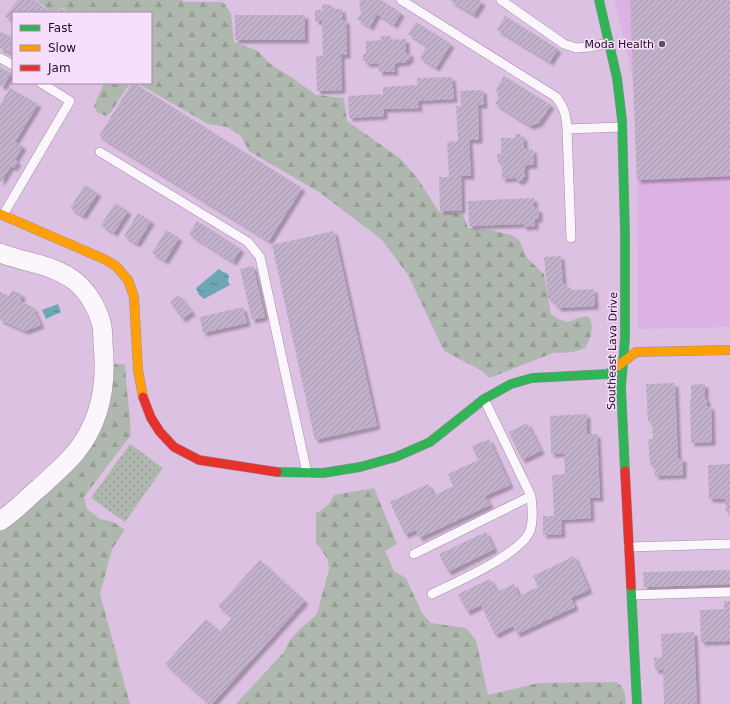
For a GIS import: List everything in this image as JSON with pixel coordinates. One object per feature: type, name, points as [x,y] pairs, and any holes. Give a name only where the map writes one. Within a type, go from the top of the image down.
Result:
[{"type":"street","name":"Southeast Lava Drive","points":[[599,0],[617,78],[622,127],[625,233],[625,339],[621,387],[637,704]]},
{"type":"street","points":[[2,215],[104,259],[116,266],[128,280],[134,297],[138,370],[144,402],[151,418],[160,432],[174,447],[200,460],[286,473],[323,473],[360,467],[396,457],[430,442],[484,399],[511,384],[532,378],[608,374],[636,352],[730,350]]},
{"type":"street","points":[[0,253],[53,268],[77,283],[93,302],[101,323],[105,363],[103,391],[99,408],[86,438],[76,452],[62,467],[0,521]]},
{"type":"lane","points":[[401,0],[556,97],[563,106],[566,116],[567,129],[571,238]]},
{"type":"lane","points":[[501,0],[564,44],[576,48],[609,43]]},
{"type":"lane","points":[[0,58],[12,64]]},
{"type":"lane","points":[[2,215],[70,101],[43,84]]},
{"type":"lane","points":[[567,129],[622,127]]},
{"type":"lane","points":[[100,152],[248,242],[260,257],[307,473]]},
{"type":"lane","points":[[432,594],[494,562],[514,549],[529,533],[533,513],[531,496],[484,399]]},
{"type":"lane","points":[[414,554],[531,496]]},
{"type":"lane","points":[[629,548],[730,544]]},
{"type":"lane","points":[[631,595],[730,592]]},
{"type":"shaded area","points":[[614,0],[730,0],[730,327],[638,329],[637,180],[632,75]]},
{"type":"green space","points":[[37,0],[182,0],[184,2],[223,2],[231,13],[234,42],[258,51],[269,63],[316,95],[344,98],[347,121],[401,159],[418,179],[439,212],[463,214],[468,228],[490,230],[512,235],[519,240],[527,258],[544,274],[551,314],[559,319],[569,322],[578,318],[589,317],[592,325],[592,332],[585,348],[574,352],[553,353],[492,377],[488,377],[482,371],[444,351],[408,275],[382,240],[322,194],[249,151],[240,135],[227,127],[208,124],[139,84],[152,84],[152,12],[68,12],[62,7],[57,12],[52,12]]},
{"type":"green space","points":[[104,84],[129,84],[111,112],[106,116],[97,112],[94,106]]},
{"type":"green space","points":[[111,364],[125,364],[131,435],[84,497],[87,509],[100,519],[113,522],[125,530],[112,549],[100,594],[130,704],[0,704],[0,528],[82,451]]},
{"type":"green space","points":[[130,444],[163,468],[125,522],[91,498]]},
{"type":"green space","points":[[374,488],[397,544],[385,551],[394,571],[406,578],[422,613],[431,623],[466,628],[476,640],[488,695],[538,683],[616,682],[623,689],[626,704],[236,704],[284,652],[290,640],[299,630],[317,614],[329,569],[328,560],[316,542],[316,513],[327,506],[334,495]]},
{"type":"water","points":[[219,269],[227,273],[229,276],[228,281],[230,285],[204,299],[199,295],[196,288]]},
{"type":"water","points":[[58,304],[61,312],[46,319],[42,310]]},
{"type":"building","points":[[18,0],[35,0],[50,12],[12,12],[12,21],[5,16]]},
{"type":"building","points":[[361,0],[381,0],[401,13],[394,25],[377,14],[370,27],[357,19],[361,13],[359,4]]},
{"type":"building","points":[[449,0],[479,0],[482,2],[474,15]]},
{"type":"building","points":[[630,0],[730,0],[730,176],[637,180]]},
{"type":"building","points":[[329,4],[334,9],[342,9],[343,20],[346,20],[347,55],[341,55],[342,90],[317,91],[316,56],[323,56],[322,21],[315,21],[315,10],[322,10],[322,5]]},
{"type":"building","points":[[62,8],[66,12],[59,12]]},
{"type":"building","points":[[235,15],[305,15],[305,40],[235,40]]},
{"type":"building","points":[[505,16],[558,49],[550,62],[497,30]]},
{"type":"building","points":[[416,22],[451,44],[436,68],[420,58],[427,46],[408,34]]},
{"type":"building","points":[[0,31],[12,37],[12,54],[0,48]]},
{"type":"building","points":[[381,36],[390,36],[390,40],[406,39],[406,53],[410,53],[410,60],[394,65],[395,72],[379,72],[379,65],[377,63],[366,64],[366,61],[363,61],[363,54],[366,54],[366,41],[381,40]]},
{"type":"building","points":[[0,67],[11,73],[3,87],[0,85]]},
{"type":"building","points":[[504,76],[551,105],[539,123],[530,126],[495,104],[498,98],[496,89]]},
{"type":"building","points":[[452,77],[454,99],[418,101],[419,108],[384,109],[384,116],[349,118],[348,96],[383,94],[383,87],[417,85],[417,78]]},
{"type":"building","points":[[131,84],[136,84],[302,188],[269,241],[99,136]]},
{"type":"building","points":[[10,88],[38,104],[15,142],[23,146],[15,160],[18,162],[14,168],[11,166],[0,182],[0,105]]},
{"type":"building","points":[[483,90],[484,105],[478,105],[479,140],[469,140],[471,176],[461,176],[462,210],[440,211],[439,177],[449,177],[447,142],[458,141],[456,106],[461,106],[460,91]]},
{"type":"building","points":[[515,134],[521,134],[521,137],[524,137],[524,147],[526,150],[533,149],[534,165],[527,165],[525,167],[525,178],[522,178],[523,181],[516,181],[516,178],[502,179],[502,163],[498,163],[497,154],[501,154],[501,138],[515,138]]},
{"type":"building","points":[[85,185],[98,193],[83,216],[70,208]]},
{"type":"building","points":[[534,198],[534,207],[539,210],[539,219],[535,219],[535,226],[523,227],[523,224],[469,226],[468,201]]},
{"type":"building","points":[[115,203],[128,211],[114,233],[101,225]]},
{"type":"building","points":[[138,213],[151,221],[137,244],[124,236]]},
{"type":"building","points":[[197,221],[241,249],[233,262],[189,234]]},
{"type":"building","points":[[166,230],[179,238],[165,261],[152,253]]},
{"type":"building","points":[[334,231],[377,426],[315,440],[272,245]]},
{"type":"building","points":[[561,256],[563,283],[571,290],[594,289],[595,306],[559,308],[548,298],[544,257]]},
{"type":"building","points":[[253,266],[265,317],[252,320],[240,269]]},
{"type":"building","points":[[14,291],[21,294],[22,297],[20,301],[33,307],[41,325],[25,331],[0,320],[0,292],[9,296],[11,292]]},
{"type":"building","points":[[179,295],[192,312],[182,319],[170,302]]},
{"type":"building","points":[[243,307],[247,323],[203,333],[200,317]]},
{"type":"building","points":[[675,383],[678,459],[683,458],[683,475],[655,476],[654,464],[650,465],[648,439],[653,439],[652,421],[648,422],[646,384]]},
{"type":"building","points":[[705,384],[705,399],[707,399],[707,406],[711,406],[712,442],[691,443],[691,385]]},
{"type":"building","points":[[587,414],[587,434],[597,434],[600,498],[590,498],[591,518],[561,520],[562,534],[543,535],[543,516],[554,516],[552,475],[565,474],[564,453],[551,454],[550,416]]},
{"type":"building","points":[[527,423],[541,451],[522,460],[509,432]]},
{"type":"building","points":[[489,439],[510,485],[485,496],[490,505],[419,538],[416,530],[405,535],[390,502],[428,484],[434,496],[453,486],[448,474],[478,460],[472,446]]},
{"type":"building","points":[[730,464],[730,512],[726,512],[725,499],[709,499],[708,465]]},
{"type":"building","points":[[486,532],[494,549],[448,572],[439,554]]},
{"type":"building","points":[[574,556],[589,590],[571,598],[575,607],[517,634],[513,626],[495,635],[481,605],[467,612],[458,594],[490,579],[497,592],[514,584],[519,596],[538,587],[533,576]]},
{"type":"building","points":[[260,560],[305,601],[212,704],[209,704],[165,664],[206,619],[220,632],[232,618],[218,606]]},
{"type":"building","points":[[730,570],[730,584],[644,587],[643,572]]},
{"type":"building","points":[[724,601],[730,601],[730,641],[701,642],[700,610],[724,609]]},
{"type":"building","points":[[694,632],[697,704],[664,704],[663,670],[655,670],[654,658],[662,657],[661,634]]},
{"type":"traffic: fast","points":[[599,0],[617,78],[622,120],[625,233],[625,339],[621,387],[625,471]]},
{"type":"traffic: fast","points":[[277,472],[323,473],[360,467],[396,457],[430,442],[484,399],[511,384],[532,378],[608,374],[618,366]]},
{"type":"traffic: fast","points":[[631,586],[637,704]]},
{"type":"traffic: slow","points":[[0,214],[104,259],[116,266],[128,280],[134,297],[138,370],[143,397]]},
{"type":"traffic: slow","points":[[618,366],[636,352],[730,350]]},
{"type":"traffic: jam","points":[[143,397],[151,418],[160,432],[174,447],[199,460],[277,472]]},
{"type":"traffic: jam","points":[[625,471],[631,586]]},
{"type":"place","name":"Moda Health","points":[[662,44]]}]
